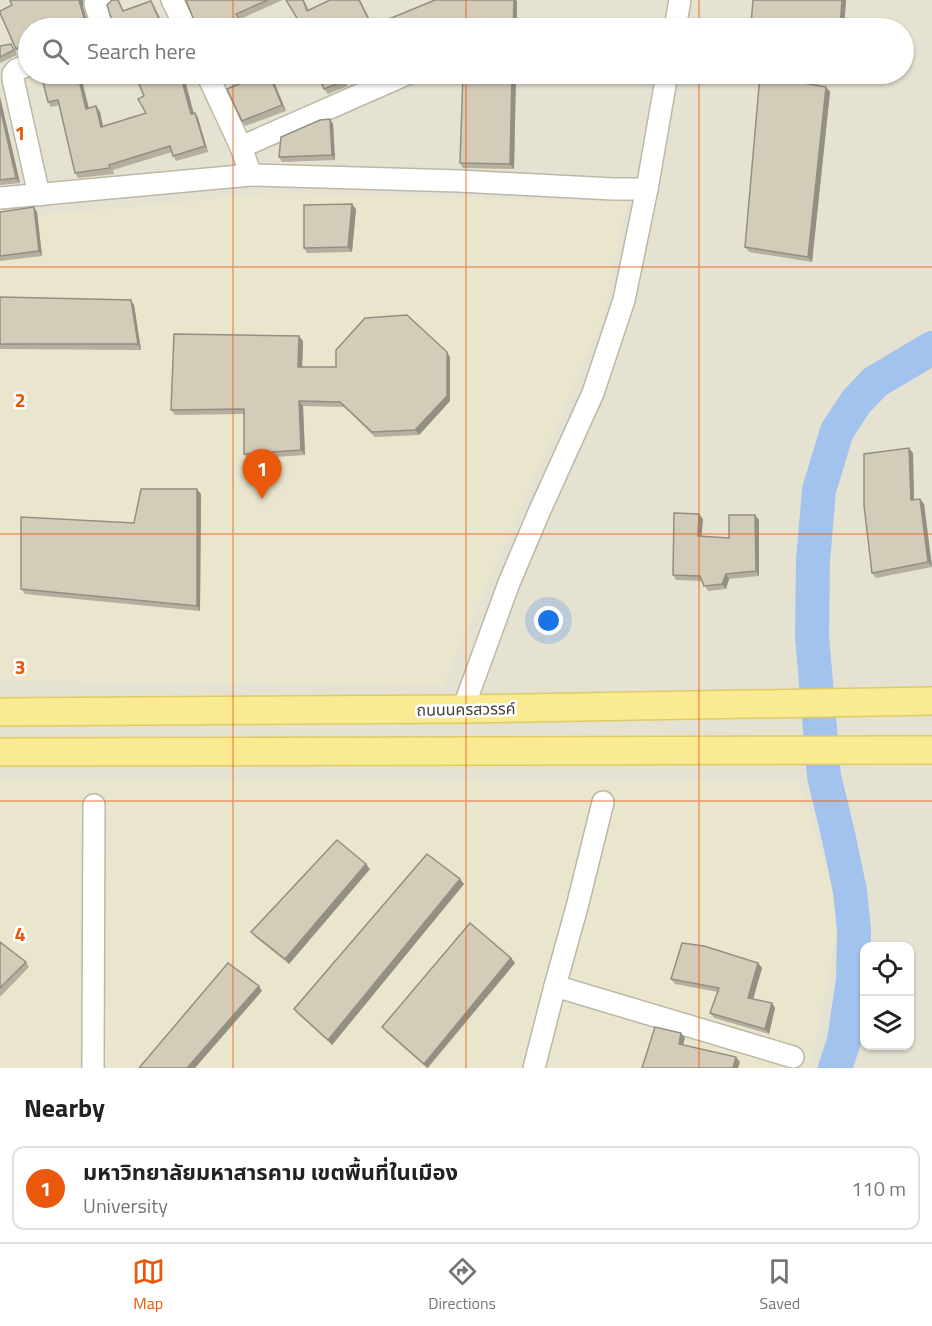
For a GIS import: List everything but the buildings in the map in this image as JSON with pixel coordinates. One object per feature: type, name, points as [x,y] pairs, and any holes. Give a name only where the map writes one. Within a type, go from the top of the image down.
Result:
[{"type":"main road","name":"ถนนนครสวรรค์","points":[[0,712],[463,709],[932,701]]},
{"type":"main road","points":[[310,710],[310,752]]},
{"type":"main road","points":[[0,752],[932,750]]},
{"type":"street","points":[[100,18],[95,4],[104,0]]},
{"type":"street","points":[[172,0],[181,18]]},
{"type":"street","points":[[677,18],[680,0]]},
{"type":"street","points":[[18,69],[13,74],[13,79],[39,195]]},
{"type":"street","points":[[212,84],[241,147],[251,175]]},
{"type":"street","points":[[241,147],[384,84]]},
{"type":"street","points":[[463,709],[513,573],[593,393],[624,300],[665,84]]},
{"type":"street","points":[[0,198],[251,175],[646,189]]},
{"type":"street","points":[[534,1068],[603,802]]},
{"type":"street","points":[[93,1068],[94,805]]},
{"type":"street","points":[[555,986],[793,1058]]},
{"type":"shaded area","points":[[0,0],[932,0],[932,1068],[0,1068]]},
{"type":"shaded area","points":[[274,193],[627,201],[604,316],[443,685],[0,681],[0,219]]},
{"type":"shaded area","points":[[0,780],[799,781],[841,912],[810,1068],[0,1068]]},
{"type":"waterway","points":[[835,1068],[844,1041],[853,980],[854,930],[850,891],[824,776],[812,636],[813,561],[819,490],[837,431],[856,402],[875,382],[932,348]]},
{"type":"place","name":"มหาวิทยาลัยมหาสารคาม เขตพื้นที่ในเมือง","points":[[262,499]]}]
